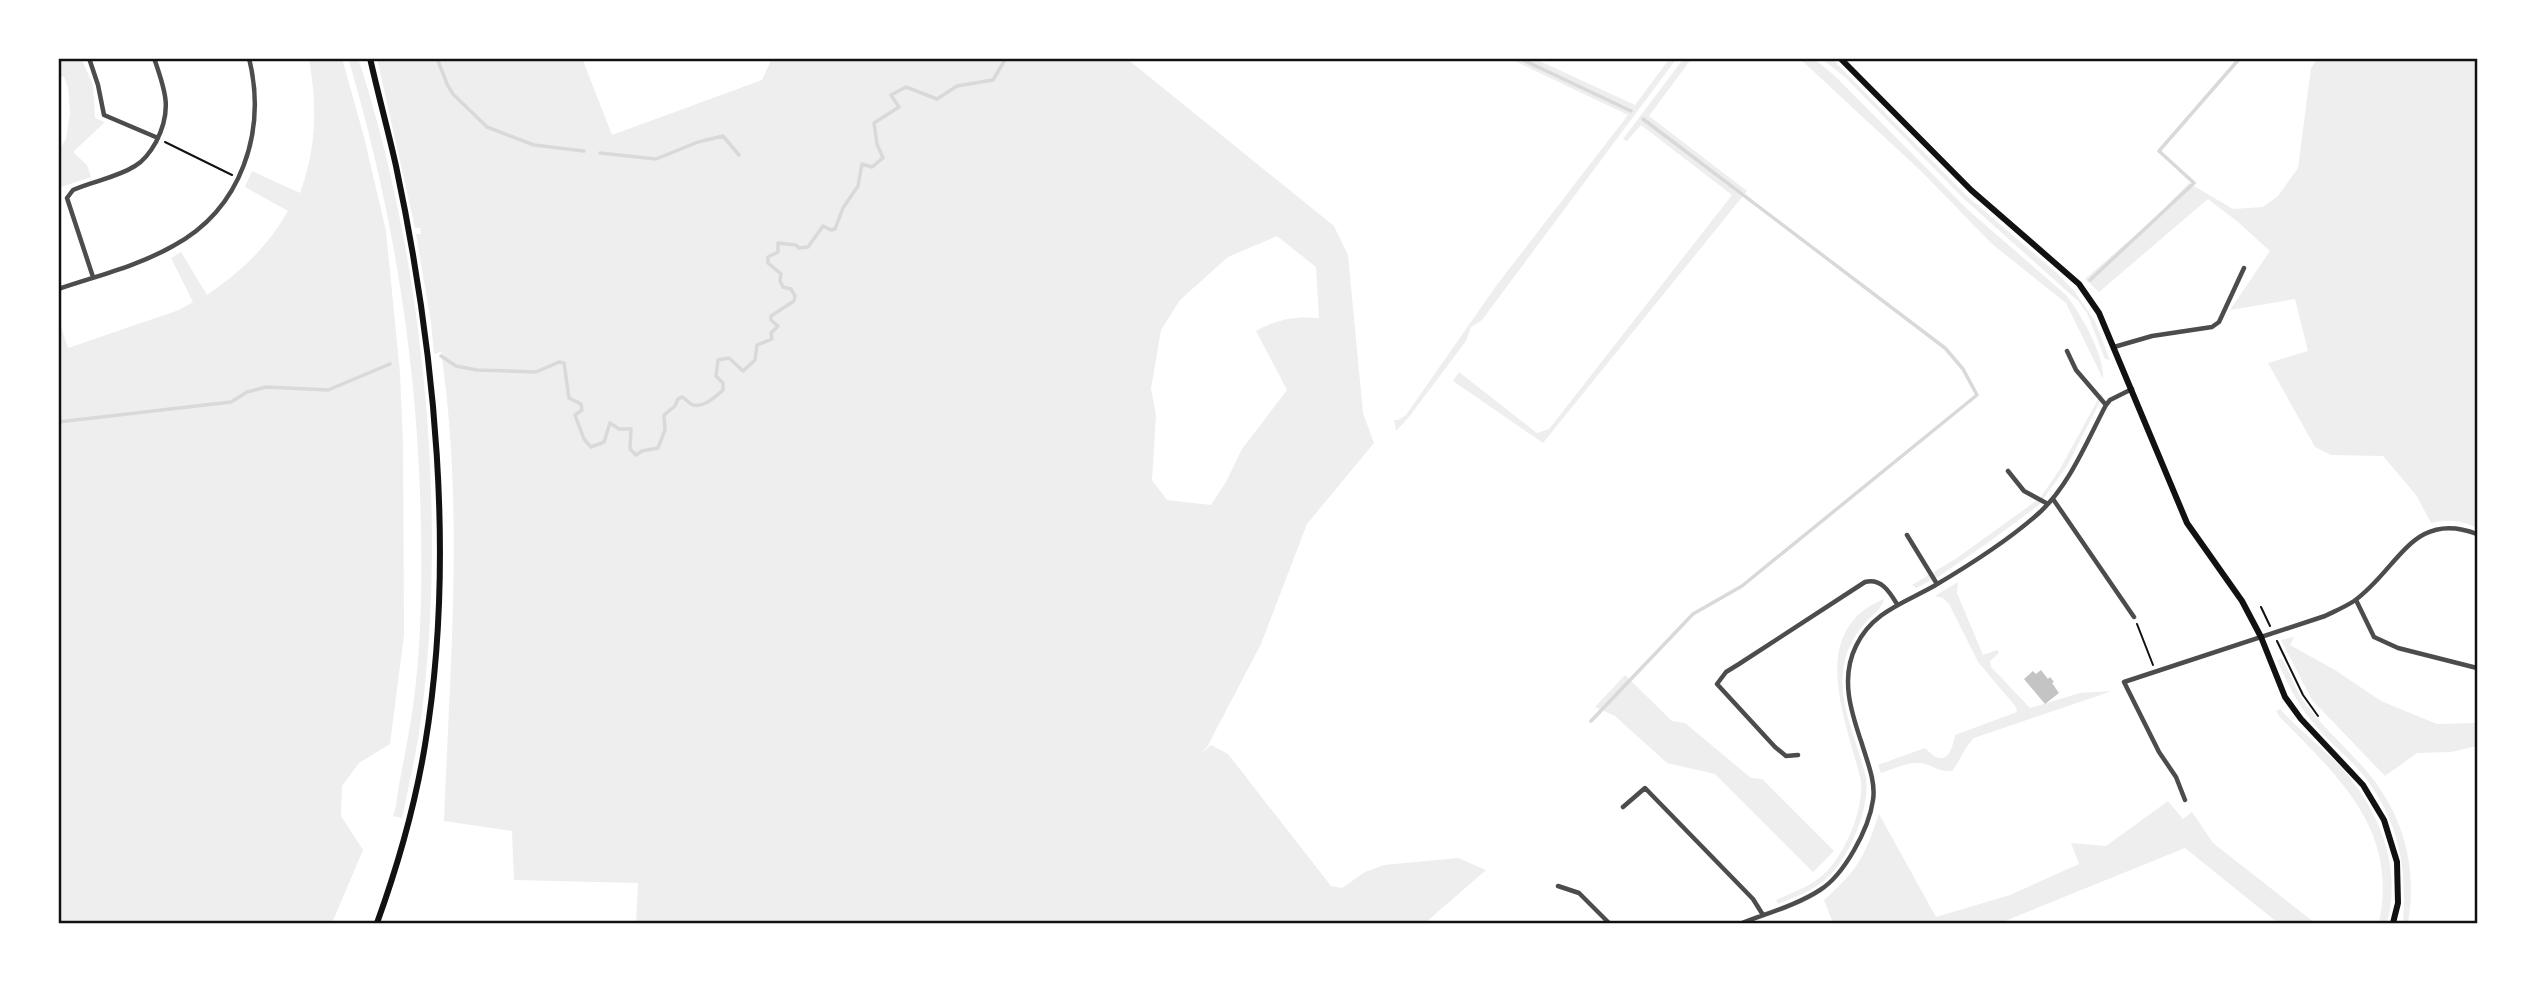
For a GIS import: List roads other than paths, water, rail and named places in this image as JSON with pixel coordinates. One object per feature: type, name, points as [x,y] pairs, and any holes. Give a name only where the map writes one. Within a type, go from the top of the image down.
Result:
[{"type":"main road","points":[[368,58],[396,167],[416,283],[435,432],[439,508],[438,630],[425,744],[399,858],[377,923]]},
{"type":"main road","points":[[1840,58],[1971,190],[2079,284],[2099,313],[2187,523],[2236,590],[2261,637],[2286,697],[2301,719],[2363,785],[2384,820],[2397,862],[2398,903],[2393,923]]},
{"type":"street","points":[[89,58],[104,115],[158,138]]},
{"type":"street","points":[[93,277],[68,204],[69,193],[136,166],[152,150],[165,121],[167,107],[165,91],[154,58]]},
{"type":"street","points":[[58,289],[150,257],[187,238],[216,213],[239,179],[252,141],[256,117],[255,88],[249,58]]},
{"type":"street","points":[[2114,347],[2152,336],[2212,327],[2219,322],[2244,268]]},
{"type":"street","points":[[2067,351],[2076,370],[2106,405]]},
{"type":"street","points":[[1742,923],[1809,897],[1832,881],[1848,861],[1869,817],[1873,800],[1872,777],[1847,691],[1850,660],[1860,636],[1897,604],[1937,584],[2016,531],[2048,504],[2106,405],[2110,400],[2133,389]]},
{"type":"street","points":[[2008,471],[2024,491],[2048,504]]},
{"type":"street","points":[[2053,499],[2134,617]]},
{"type":"street","points":[[2185,800],[2176,777],[2159,752],[2124,682],[2325,616],[2356,600],[2407,546],[2433,529],[2461,527],[2477,534]]},
{"type":"street","points":[[1907,535],[1937,584]]},
{"type":"street","points":[[1798,755],[1786,756],[1774,747],[1717,684],[1726,672],[1865,582],[1880,582],[1897,604]]},
{"type":"street","points":[[2356,600],[2374,638],[2398,648],[2477,668]]},
{"type":"street","points":[[1623,807],[1645,788],[1753,900],[1763,915]]},
{"type":"street","points":[[1558,886],[1579,893],[1609,923]]},
{"type":"waterway","points":[[437,58],[453,94],[487,127],[534,145],[584,151]]},
{"type":"waterway","points":[[441,356],[456,366],[477,370],[536,372],[559,362],[564,363],[569,398],[581,404],[582,410],[575,415],[584,439],[591,447],[604,442],[610,423],[619,429],[631,429],[630,449],[636,455],[658,448],[665,430],[664,415],[675,406],[678,399],[682,397],[691,404],[700,405],[709,402],[723,390],[723,383],[716,376],[718,360],[729,358],[743,371],[755,360],[757,345],[772,339],[771,333],[778,326],[771,320],[771,316],[794,301],[795,296],[791,289],[783,287],[781,274],[768,263],[768,257],[778,252],[778,243],[796,245],[799,248],[808,247],[823,226],[835,229],[843,208],[858,186],[862,164],[872,167],[883,158],[877,144],[874,123],[899,107],[891,95],[906,87],[937,99],[957,86],[993,80],[1006,58]]},
{"type":"waterway","points":[[1519,58],[1631,111]]},
{"type":"waterway","points":[[2090,280],[2194,183],[2159,151],[2240,58]]},
{"type":"waterway","points":[[1591,721],[1693,614],[1742,586],[1977,395],[1963,369],[1945,348],[1643,119]]},
{"type":"waterway","points":[[600,153],[656,159],[698,142],[723,136],[739,155]]},
{"type":"waterway","points":[[58,422],[231,402],[247,392],[266,387],[328,390],[390,364]]}]
